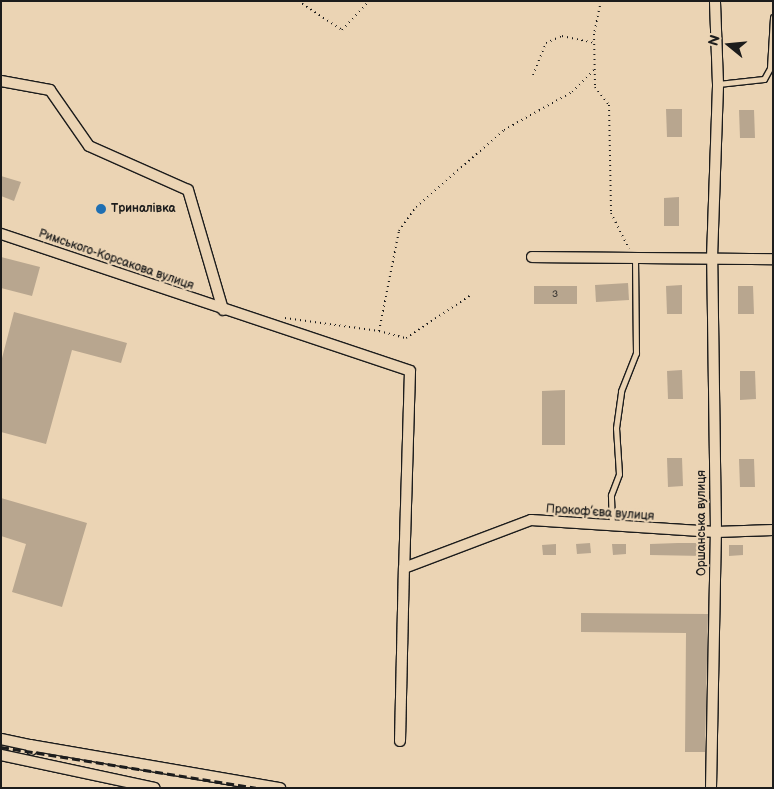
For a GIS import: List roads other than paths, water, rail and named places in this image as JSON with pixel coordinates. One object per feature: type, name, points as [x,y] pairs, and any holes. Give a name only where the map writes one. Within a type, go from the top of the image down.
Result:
[{"type":"street","name":"Оршанська вулиця","points":[[711,788],[716,532],[712,258],[718,84],[715,1]]},
{"type":"street","name":"Римського-Корсакова вулиця","points":[[1,81],[50,90],[89,146],[188,190],[223,310]]},
{"type":"street","name":"Римського-Корсакова вулиця","points":[[1,234],[223,310],[410,371],[404,568]]},
{"type":"street","points":[[532,257],[773,260]]},
{"type":"street","name":"Прокоф’єва вулиця","points":[[404,568],[531,520],[612,527],[716,532],[773,530]]},
{"type":"street","points":[[400,741],[404,568]]},
{"type":"street","points":[[1,739],[280,788]]},
{"type":"street","points":[[30,745],[36,761]]},
{"type":"street","points":[[1,755],[155,788]]},
{"type":"lane","points":[[718,84],[764,79],[770,68],[773,17]]},
{"type":"lane","points":[[612,527],[611,495],[619,474],[616,428],[621,391],[636,353],[635,258]]},
{"type":"railway","points":[[1,747],[256,788]]},
{"type":"place","name":"Триналівка","points":[[101,209]]}]
